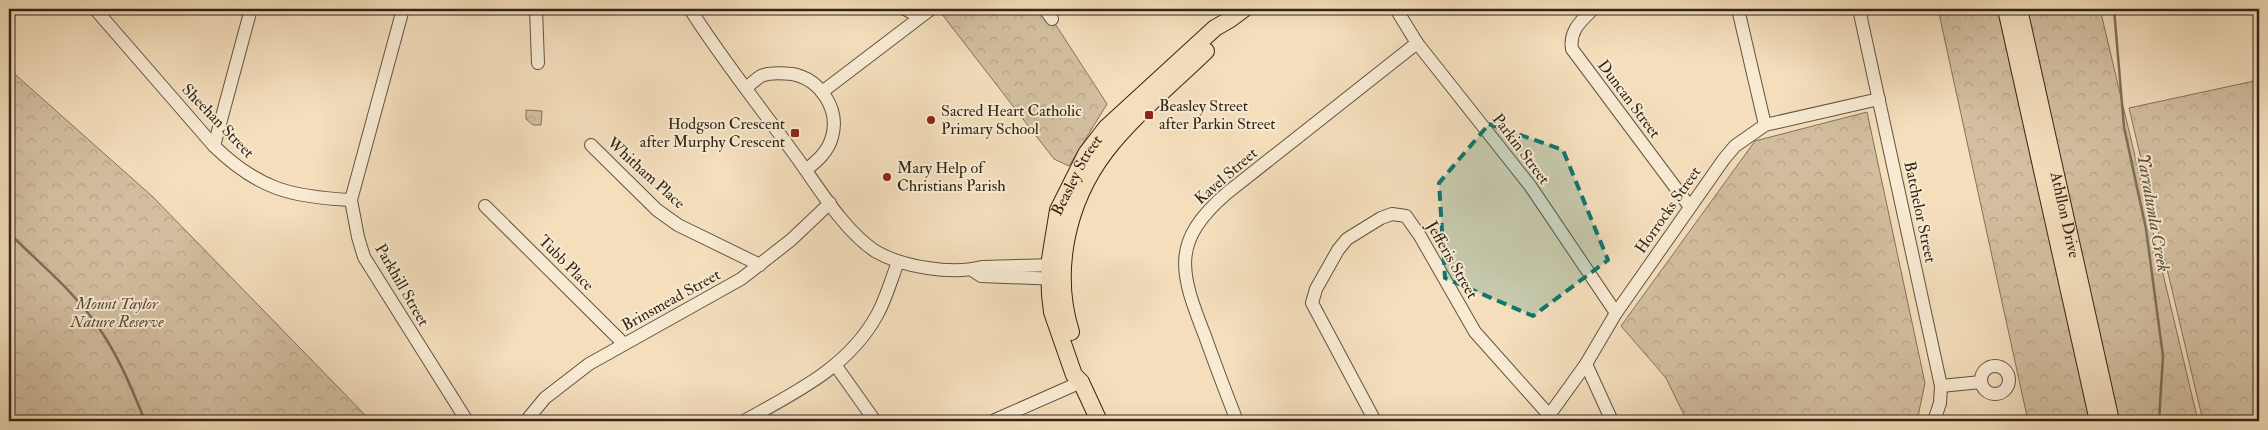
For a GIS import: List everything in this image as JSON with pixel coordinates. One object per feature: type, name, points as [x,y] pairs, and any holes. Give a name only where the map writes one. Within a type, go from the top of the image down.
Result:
[{"type":"main road","name":"Beasley Street","points":[[1099,421],[1081,382],[1082,371],[1064,311],[1056,272],[1074,213],[1092,172],[1106,151],[1146,108],[1225,33],[1229,20],[1244,9]]},
{"type":"main road","name":"Athllon Drive","points":[[2006,9],[2098,421]]},
{"type":"main road","name":"Athllon Drive","points":[[2019,9],[2111,421]]},
{"type":"street","name":"Sheehan Street","points":[[95,9],[214,146],[235,167],[258,180],[286,192],[314,198],[351,200]]},
{"type":"street","points":[[214,146],[251,9]]},
{"type":"street","name":"Parkhill Street","points":[[403,9],[351,200],[364,257],[466,421]]},
{"type":"street","points":[[536,9],[538,63]]},
{"type":"street","points":[[690,9],[712,44],[830,203],[854,233],[874,250],[898,262],[929,268],[972,270],[981,276],[1056,272]]},
{"type":"street","points":[[905,9],[920,17]]},
{"type":"street","points":[[822,92],[931,9]]},
{"type":"street","name":"Parkin Street","points":[[1396,9],[1417,43],[1531,187],[1616,313]]},
{"type":"street","name":"Duncan Street","points":[[1593,9],[1574,30],[1570,40],[1572,49],[1690,207]]},
{"type":"street","points":[[1738,9],[1766,125]]},
{"type":"street","name":"Batchelor Street","points":[[1860,9],[1941,386],[1940,403],[1934,421]]},
{"type":"street","name":"Kavel Street","points":[[1237,421],[1188,293],[1184,270],[1187,248],[1195,228],[1207,211],[1227,193],[1417,43]]},
{"type":"street","points":[[746,88],[762,76],[781,72],[802,76],[816,84],[822,92],[830,105],[832,136],[823,155],[806,170]]},
{"type":"street","name":"Horrocks Street","points":[[1547,418],[1586,364],[1616,313],[1735,146],[1766,125],[1879,99]]},
{"type":"street","name":"Whitham Place","points":[[591,145],[658,210],[678,225],[760,265]]},
{"type":"street","name":"Brinsmead Street","points":[[526,421],[545,398],[589,364],[725,288],[760,265],[830,203]]},
{"type":"street","name":"Tubb Place","points":[[485,206],[624,344]]},
{"type":"street","name":"Jefferis Street","points":[[1375,421],[1312,303],[1316,289],[1338,250],[1347,239],[1381,218],[1392,214],[1406,216],[1420,236],[1475,332],[1547,418]]},
{"type":"street","points":[[744,421],[836,366],[864,336],[877,314],[898,262]]},
{"type":"street","points":[[1586,364],[1612,421]]},
{"type":"street","points":[[836,366],[875,421]]},
{"type":"street","points":[[995,420],[1081,382]]},
{"type":"street","points":[[1941,386],[1981,382]]},
{"type":"highlighted area","points":[[1489,124],[1563,150],[1608,260],[1533,316],[1445,278],[1439,183]]},
{"type":"green space","points":[[946,9],[1044,9],[1052,19],[1107,104],[1069,166],[1054,159],[941,13]]},
{"type":"green space","points":[[1938,9],[2100,9],[2198,421],[2028,421]]},
{"type":"green space","name":"Mount Taylor Nature Reserve","points":[[9,69],[153,197],[371,421],[9,421]]},
{"type":"green space","points":[[2259,80],[2259,421],[2203,421],[2129,108]]},
{"type":"green space","points":[[526,110],[542,111],[541,125],[533,125],[526,119]]},
{"type":"green space","points":[[1867,112],[1925,383],[1917,421],[1687,421],[1666,378],[1621,326],[1755,141]]},
{"type":"waterway","name":"Yarralumla Creek","points":[[2114,9],[2124,127],[2146,229],[2163,356],[2159,421]]},
{"type":"waterway","points":[[9,233],[68,290],[89,315],[119,362],[145,421]]},
{"type":"place","name":"Beasley Street after Parkin Street","points":[[1149,115]]},
{"type":"place","name":"Sacred Heart Catholic Primary School","points":[[931,120]]},
{"type":"place","name":"Hodgson Crescent after Murphy Crescent","points":[[795,133]]},
{"type":"place","name":"Mary Help of Christians Parish","points":[[887,177]]}]
